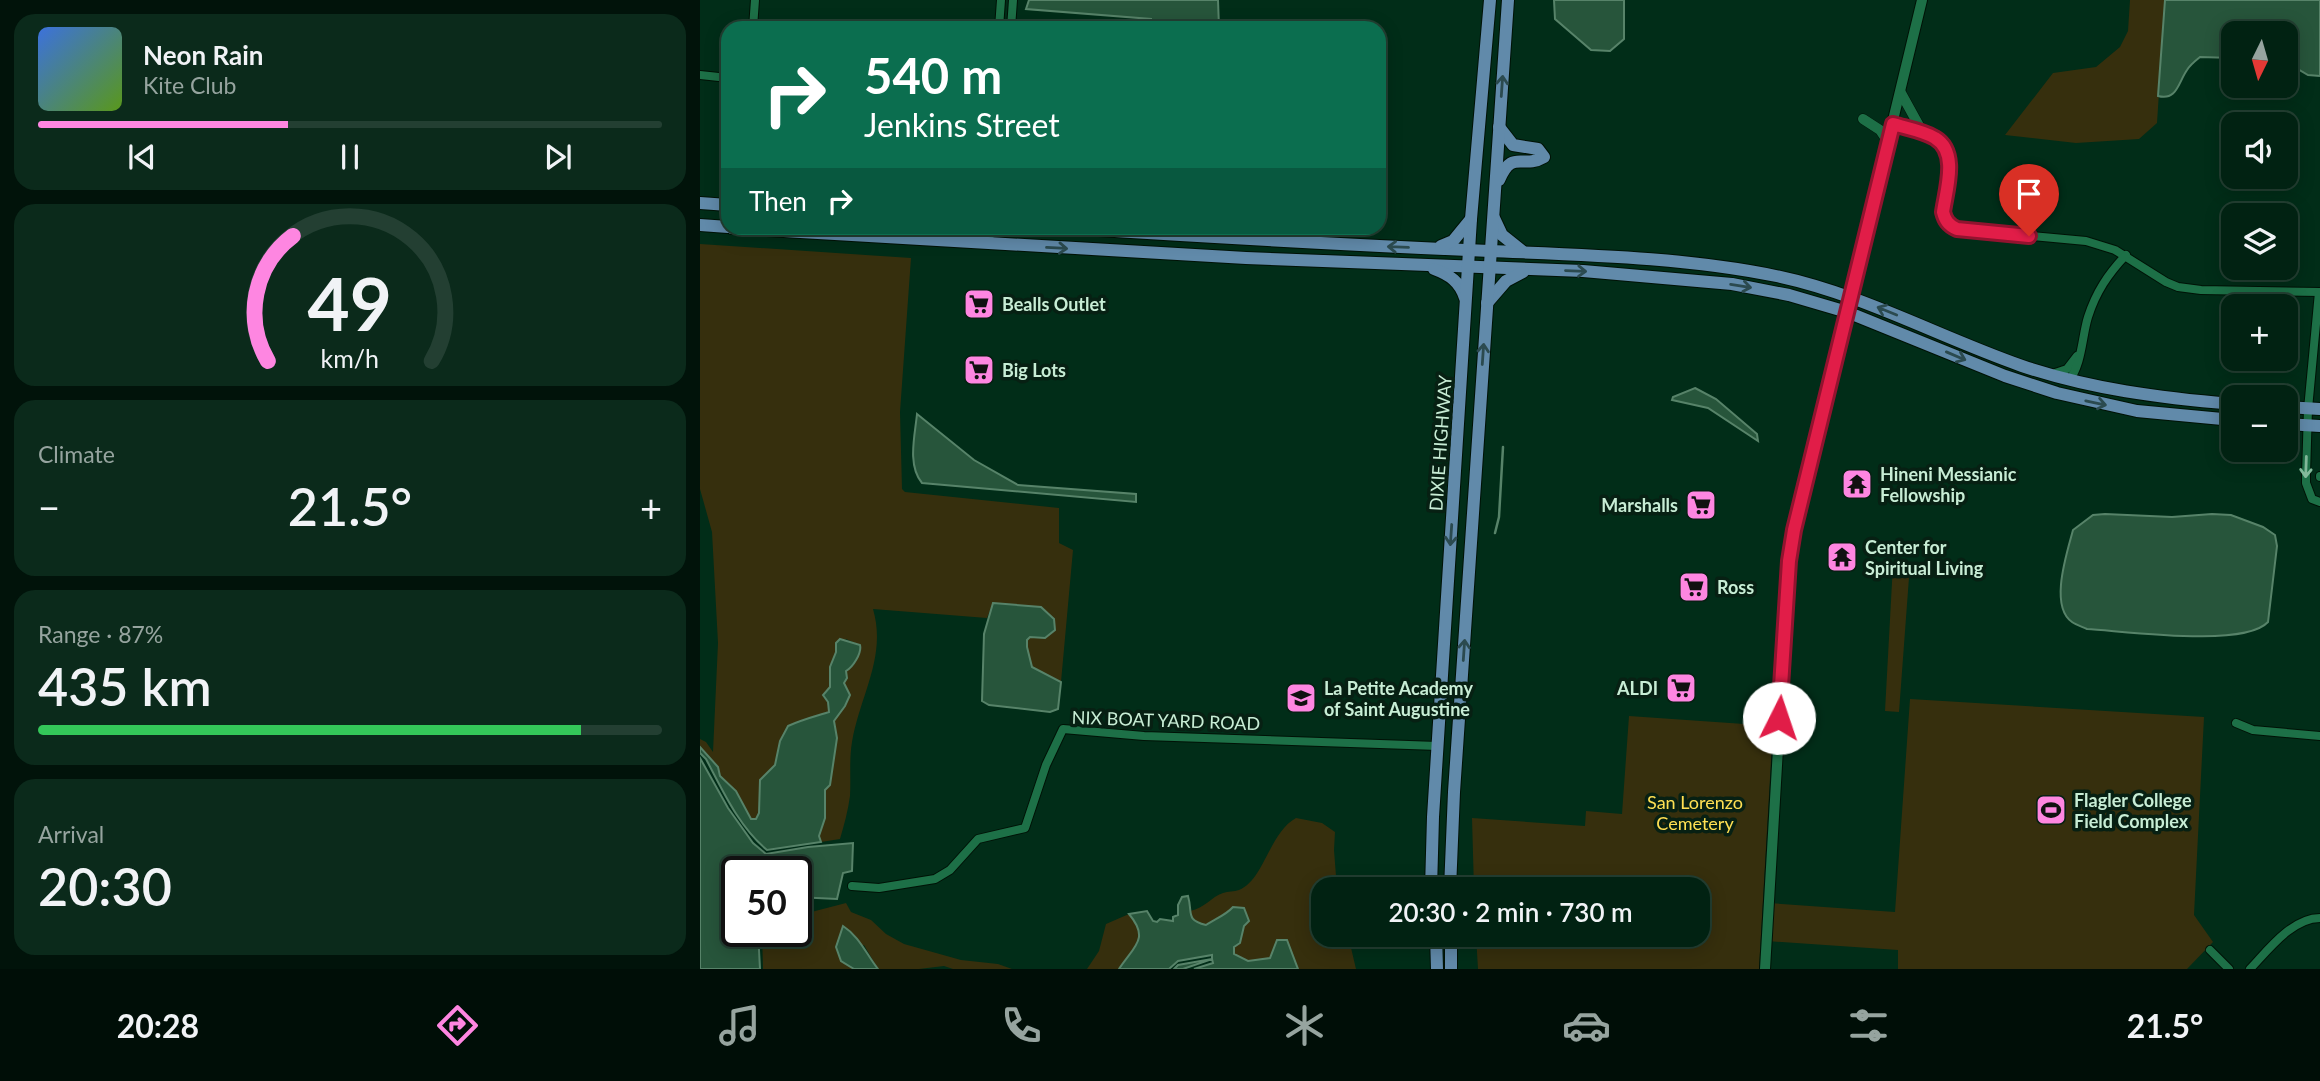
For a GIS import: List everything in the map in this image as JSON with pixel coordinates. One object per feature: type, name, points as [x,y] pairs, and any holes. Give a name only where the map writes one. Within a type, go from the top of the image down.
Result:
[{"type":"main road","name":"DIXIE HIGHWAY","points":[[1431,877],[1434,795],[1471,219],[1490,0]]},
{"type":"main road","name":"DIXIE HIGHWAY","points":[[1450,877],[1508,0]]},
{"type":"main road","points":[[1765,969],[1789,561],[1802,491],[1922,0]]},
{"type":"main road","points":[[1496,186],[1504,167],[1509,163],[1535,162],[1544,157],[1538,149],[1513,145],[1499,127]]},
{"type":"main road","points":[[700,203],[721,204]]},
{"type":"main road","points":[[1493,213],[1502,235],[1526,253]]},
{"type":"main road","points":[[1437,248],[1453,241],[1471,219]]},
{"type":"main road","points":[[700,225],[721,226]]},
{"type":"main road","points":[[852,235],[1247,258],[1673,278],[1763,289],[1847,312],[2030,385],[2082,400],[2137,411],[2221,418]]},
{"type":"main road","points":[[1173,235],[1674,263],[1776,276],[1851,297],[1993,355],[2069,380],[2098,388],[2160,398],[2221,403]]},
{"type":"main road","points":[[1247,258],[1264,253],[1289,253],[1294,243]]},
{"type":"main road","points":[[1673,278],[1674,263]]},
{"type":"main road","points":[[1424,265],[1452,277],[1459,284],[1466,301]]},
{"type":"main road","points":[[1487,303],[1514,275],[1532,270]]},
{"type":"main road","points":[[2030,385],[2055,385],[2069,380]]},
{"type":"main road","points":[[1447,595],[1452,607],[1445,733],[1453,743]]},
{"type":"main road","points":[[1453,743],[1459,726]]},
{"type":"main road","points":[[1438,746],[1453,743]]},
{"type":"main road","points":[[1438,746],[1447,755],[1449,765],[1447,840],[1451,865]]},
{"type":"main road","points":[[1434,795],[1438,805],[1436,877]]},
{"type":"main road","points":[[1431,947],[1431,969]]},
{"type":"main road","points":[[1436,947],[1437,969]]},
{"type":"main road","points":[[1451,947],[1451,969]]},
{"type":"street","points":[[754,21],[755,0]]},
{"type":"street","points":[[1000,21],[1001,0]]},
{"type":"street","points":[[1012,21],[1013,0]]},
{"type":"street","points":[[1488,30],[1506,32]]},
{"type":"street","points":[[700,75],[721,77]]},
{"type":"street","points":[[1901,93],[1923,133]]},
{"type":"street","points":[[1863,119],[1880,130],[1888,142]]},
{"type":"street","points":[[1893,124],[1937,139],[1949,158],[1943,212],[1951,227],[2087,241],[2126,255],[2166,282],[2190,290],[2319,292],[2314,426],[2306,483],[2312,499],[2320,502]]},
{"type":"street","points":[[989,244],[990,235]]},
{"type":"street","points":[[2069,380],[2075,373],[2098,290],[2126,255]]},
{"type":"street","points":[[2049,374],[2067,369],[2079,357]]},
{"type":"street","points":[[2079,357],[2082,369],[2098,388]]},
{"type":"street","points":[[2236,723],[2253,730],[2320,736]]},
{"type":"street","name":"NIX BOAT YARD ROAD","points":[[852,886],[879,888],[934,879],[950,870],[978,839],[1025,828],[1046,765],[1063,729],[1144,736],[1438,746]]},
{"type":"street","points":[[2250,969],[2297,924],[2311,918],[2320,918]]},
{"type":"street","points":[[2210,950],[2229,969]]},
{"type":"green space","points":[[2130,0],[2165,0],[2157,123],[2139,139],[2076,143],[2005,135],[2053,73],[2096,67],[2120,47],[2128,31]]},
{"type":"green space","points":[[700,244],[911,258],[900,412],[902,489],[905,492],[1059,508],[1059,543],[1073,550],[1061,682],[1032,667],[1027,640],[1041,607],[993,603],[987,618],[873,609],[877,643],[875,660],[852,742],[850,796],[840,839],[821,842],[819,836],[825,818],[825,790],[830,785],[837,738],[834,721],[850,696],[843,683],[846,671],[853,666],[859,654],[855,643],[846,639],[836,652],[830,667],[830,687],[823,697],[828,702],[829,712],[788,726],[780,741],[775,765],[760,781],[759,813],[755,819],[751,819],[736,791],[720,776],[718,767],[700,747],[700,739],[706,742],[713,752],[718,643],[712,532],[700,489]]},
{"type":"green space","points":[[1893,564],[1910,564],[1899,712],[1885,711]]},
{"type":"green space","name":"Flagler College Field Complex","points":[[1910,699],[2204,717],[2194,915],[2213,942],[2187,969],[1898,969],[1898,950],[1767,941],[1769,903],[1895,912]]},
{"type":"green space","name":"San Lorenzo Cemetery","points":[[1629,716],[1773,726],[1759,969],[1478,969],[1477,947],[1710,947],[1710,877],[1474,877],[1472,818],[1585,826],[1586,811],[1622,814]]},
{"type":"green space","points":[[1296,818],[1322,823],[1335,832],[1336,877],[1311,877],[1311,947],[1351,947],[1356,969],[1298,969],[1286,940],[1277,940],[1270,958],[1248,961],[1234,954],[1234,947],[1240,943],[1244,926],[1233,907],[1206,925],[1197,923],[1192,918],[1190,911],[1225,892],[1239,890],[1248,885],[1287,825]]},
{"type":"green space","points":[[846,903],[851,912],[871,920],[886,934],[904,944],[961,960],[998,964],[1012,969],[953,969],[944,966],[878,969],[864,945],[841,961],[854,969],[763,969],[762,947],[812,947],[812,912]]},
{"type":"green space","points":[[1129,914],[1138,930],[1138,942],[1119,969],[1087,969],[1099,951],[1106,924]]},
{"type":"shaded area","points":[[1029,0],[1218,0],[1219,21],[1151,21],[1026,9]]},
{"type":"shaded area","points":[[1554,0],[1624,0],[1624,39],[1610,51],[1591,50],[1555,19]]},
{"type":"shaded area","points":[[2165,0],[2320,0],[2320,76],[2308,75],[2298,69],[2298,21],[2221,21],[2221,58],[2200,57],[2188,68],[2173,93],[2164,97],[2158,96]]},
{"type":"shaded area","points":[[1695,388],[1716,399],[1757,434],[1758,441],[1708,408],[1672,400],[1673,397]]},
{"type":"shaded area","points":[[917,414],[974,460],[1018,485],[1136,494],[1136,502],[922,483],[917,476],[913,459]]},
{"type":"shaded area","points":[[2093,515],[2172,517],[2231,515],[2263,527],[2275,535],[2277,546],[2268,622],[2255,630],[2210,636],[2154,635],[2087,629],[2074,623],[2065,614],[2061,592],[2064,565],[2073,530]]},
{"type":"shaded area","points":[[993,603],[1041,607],[1054,619],[1055,630],[1045,638],[1030,637],[1027,647],[1032,667],[1061,682],[1058,709],[1050,712],[989,705],[982,701],[984,634]]},
{"type":"shaded area","points":[[840,639],[860,645],[860,652],[846,671],[847,678],[844,683],[850,695],[834,721],[837,738],[830,785],[825,790],[825,818],[819,836],[821,842],[767,850],[740,820],[700,753],[700,747],[718,767],[720,776],[736,791],[751,819],[756,819],[759,813],[760,780],[775,765],[780,741],[788,726],[829,712],[828,702],[823,695],[830,687],[830,667],[836,652],[836,643]]},
{"type":"shaded area","points":[[700,758],[728,808],[753,843],[766,854],[853,843],[852,871],[843,873],[837,899],[812,898],[812,856],[721,856],[721,947],[759,947],[760,969],[700,969]]},
{"type":"shaded area","points":[[1188,896],[1192,918],[1206,925],[1233,907],[1244,908],[1249,921],[1244,926],[1240,943],[1234,947],[1234,954],[1248,961],[1270,958],[1277,940],[1287,940],[1298,969],[1194,969],[1213,963],[1212,955],[1178,961],[1169,969],[1119,969],[1138,942],[1138,930],[1129,914],[1147,911],[1153,921],[1173,921],[1173,917],[1178,915],[1178,905],[1182,897]]},
{"type":"shaded area","points":[[843,926],[858,940],[878,969],[854,969],[841,961],[836,947]]},
{"type":"shaded area","points":[[1212,959],[1183,969],[1174,969],[1178,965]]},
{"type":"waterway","points":[[1495,533],[1499,517],[1503,447]]},
{"type":"place","name":"Bealls Outlet","points":[[979,304]]},
{"type":"place","name":"Big Lots","points":[[979,370]]},
{"type":"place","name":"Hineni Messianic Fellowship","points":[[1857,484]]},
{"type":"place","name":"Marshalls","points":[[1701,505]]},
{"type":"place","name":"Center for Spiritual Living","points":[[1842,557]]},
{"type":"place","name":"Ross","points":[[1694,587]]},
{"type":"place","name":"ALDI","points":[[1681,688]]},
{"type":"place","name":"La Petite Academy of Saint Augustine","points":[[1301,698]]},
{"type":"place","name":"Flagler College Field Complex","points":[[2051,810]]},
{"type":"route","points":[[1779,718],[1789,561],[1794,530],[1893,124],[1934,137],[1945,150],[1949,158],[1949,171],[1943,212],[1951,227],[2029,236]]}]
